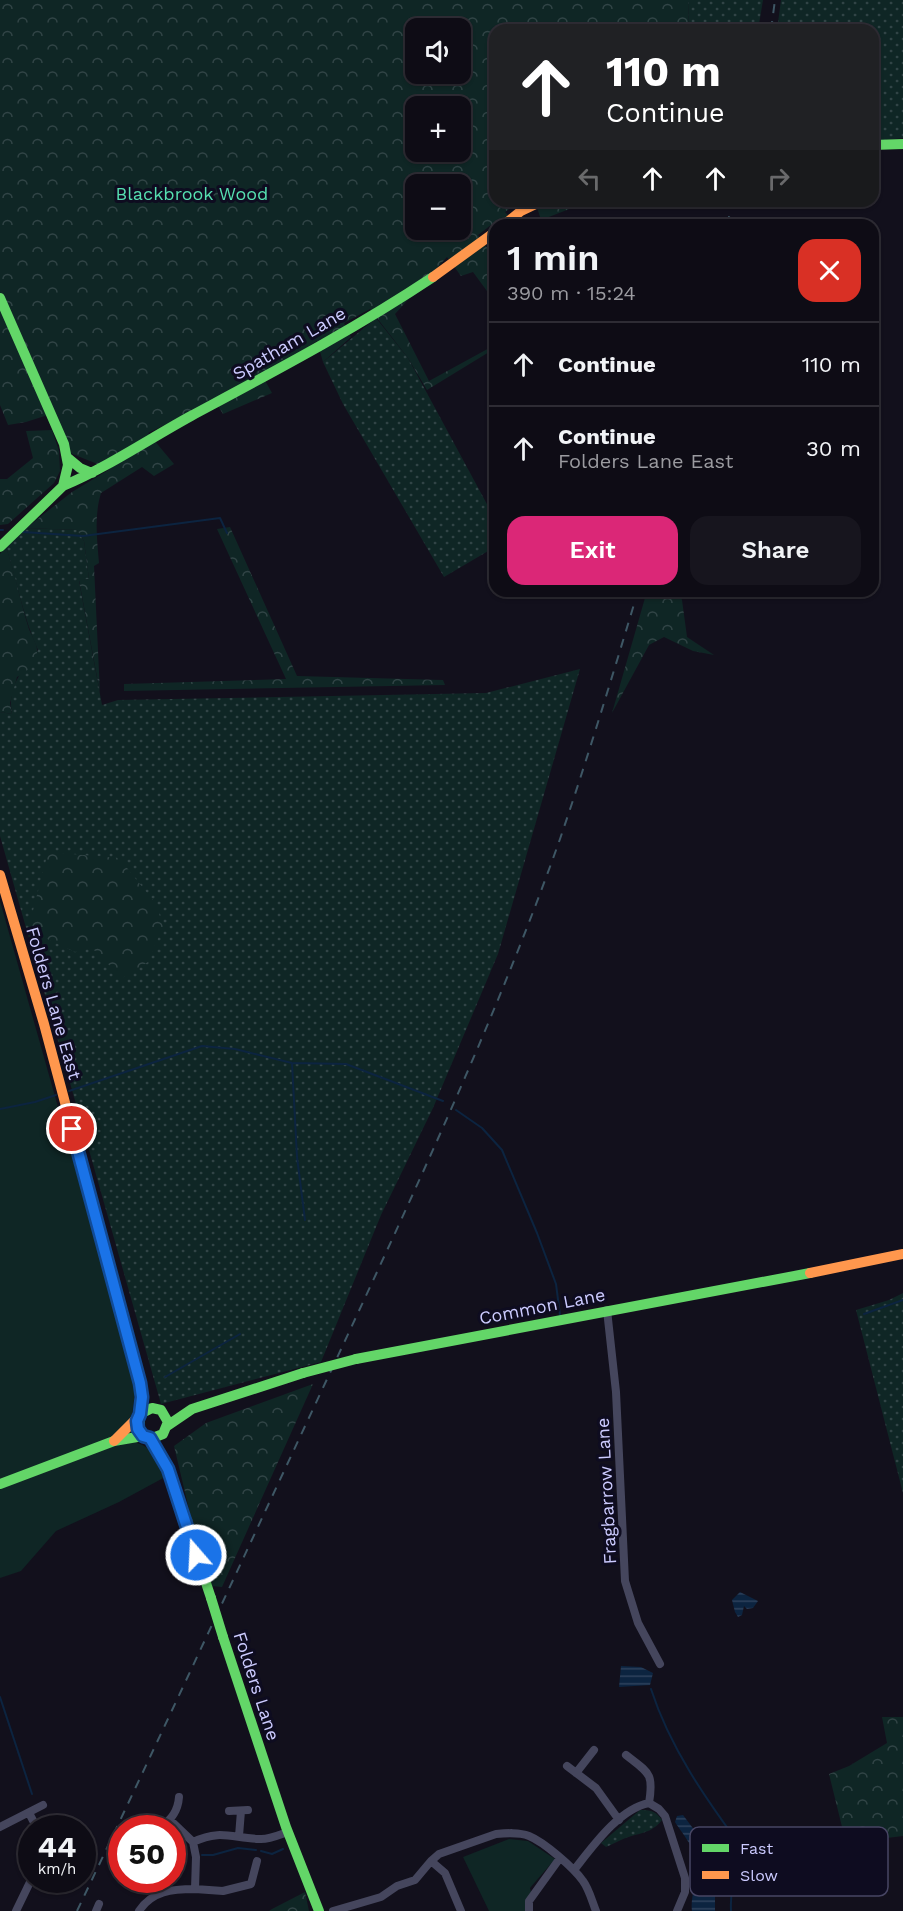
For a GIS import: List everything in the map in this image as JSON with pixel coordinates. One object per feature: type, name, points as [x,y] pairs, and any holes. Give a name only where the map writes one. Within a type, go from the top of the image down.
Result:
[{"type":"main road","points":[[879,145],[903,144]]},
{"type":"main road","points":[[511,219],[529,207]]},
{"type":"main road","name":"Spatham Lane","points":[[63,486],[92,473],[383,309],[441,272],[489,236]]},
{"type":"main road","points":[[0,298],[22,345],[68,458],[68,471],[63,486],[0,547]]},
{"type":"main road","points":[[68,458],[80,468],[92,473]]},
{"type":"main road","name":"Folders Lane East","points":[[0,875],[44,1024],[140,1383],[139,1416]]},
{"type":"main road","name":"Common Lane","points":[[159,1409],[174,1412],[192,1409],[303,1373],[356,1359],[903,1254]]},
{"type":"main road","name":"Folders Lane East","points":[[140,1383],[159,1409]]},
{"type":"main road","points":[[0,1484],[114,1442],[159,1437],[167,1428],[167,1417],[159,1409],[147,1409],[114,1442]]},
{"type":"main road","name":"Common Lane","points":[[167,1428],[192,1409]]},
{"type":"main road","points":[[139,1416],[138,1429],[147,1437]]},
{"type":"main road","name":"Folders Lane","points":[[167,1428],[165,1444],[168,1469],[288,1832],[319,1911]]},
{"type":"main road","name":"Folders Lane","points":[[147,1437],[168,1469]]},
{"type":"street","name":"Fragbarrow Lane","points":[[607,1310],[616,1392],[625,1581],[638,1623],[660,1664]]},
{"type":"street","points":[[576,1773],[594,1750]]},
{"type":"street","points":[[626,1755],[648,1772],[652,1784],[649,1803]]},
{"type":"street","points":[[567,1766],[596,1788],[619,1820]]},
{"type":"street","points":[[173,1815],[178,1807],[179,1797]]},
{"type":"street","points":[[574,1870],[603,1835],[619,1820],[636,1806],[649,1803],[665,1816],[685,1878],[685,1892],[678,1911]]},
{"type":"street","points":[[0,1827],[43,1805]]},
{"type":"street","points":[[229,1812],[244,1810],[239,1836]]},
{"type":"street","points":[[193,1842],[215,1834],[263,1839],[288,1832]]},
{"type":"street","points":[[333,1911],[381,1897],[397,1886],[415,1880],[439,1854],[504,1833],[530,1836],[560,1858],[585,1883],[596,1911]]},
{"type":"street","points":[[186,1835],[193,1842],[196,1857],[195,1889]]},
{"type":"street","points":[[529,1911],[529,1901],[560,1858]]},
{"type":"street","points":[[139,1911],[146,1901],[163,1892],[195,1889],[223,1891],[251,1884],[257,1861]]},
{"type":"street","points":[[431,1861],[445,1873],[461,1911]]},
{"type":"street","points":[[16,1911],[25,1893]]},
{"type":"green space","name":"Blackbrook Wood","points":[[0,0],[688,0],[689,24],[489,24],[489,207],[512,207],[505,212],[511,219],[489,219],[489,227],[478,235],[489,251],[489,294],[473,272],[461,276],[447,257],[395,314],[429,381],[489,348],[489,352],[427,390],[408,358],[370,309],[344,323],[351,337],[323,362],[317,341],[263,377],[272,393],[223,414],[215,401],[148,433],[174,464],[154,476],[142,467],[101,493],[97,510],[99,563],[94,566],[100,693],[79,580],[89,579],[84,541],[77,530],[26,528],[72,492],[110,469],[70,453],[51,414],[8,425],[0,405]]},
{"type":"green space","points":[[688,0],[763,0],[759,24],[689,24]]},
{"type":"green space","points":[[781,0],[903,0],[903,138],[879,140],[879,24],[778,24]]},
{"type":"green space","points":[[537,207],[575,207],[544,219],[541,219]]},
{"type":"green space","points":[[376,318],[408,358],[489,508],[489,551],[444,577],[343,404],[323,362]]},
{"type":"green space","points":[[52,430],[59,451],[60,471],[54,483],[8,524],[0,525],[0,479],[7,479],[33,458],[26,431]]},
{"type":"green space","points":[[230,527],[297,676],[443,680],[445,685],[124,691],[124,684],[286,679],[217,529]]},
{"type":"green space","points":[[26,528],[77,530],[84,541],[89,579],[79,581],[102,705],[118,700],[486,693],[580,669],[498,954],[433,1108],[381,1215],[321,1362],[161,1404],[0,836],[0,712],[12,714],[12,695],[17,679],[38,650],[24,612],[6,547]]},
{"type":"green space","points":[[6,547],[28,626],[37,649],[37,656],[33,664],[17,677],[10,703],[12,714],[0,712],[0,554]]},
{"type":"green space","points":[[645,597],[680,597],[687,637],[714,655],[693,651],[664,637],[649,645],[612,713]]},
{"type":"green space","points":[[48,852],[119,858],[156,904],[163,926],[148,962],[122,978],[92,948],[75,952],[28,930]]},
{"type":"green space","points":[[0,901],[136,1384],[131,1423],[137,1443],[151,1452],[167,1476],[119,1502],[56,1531],[21,1571],[0,1578]]},
{"type":"green space","points":[[903,1293],[903,1493],[856,1310],[889,1300]]},
{"type":"green space","points":[[313,1384],[222,1587],[212,1586],[193,1526],[174,1446],[206,1423]]},
{"type":"green space","points":[[882,1717],[903,1717],[903,1836],[888,1838],[888,1827],[842,1827],[829,1774],[849,1766],[887,1743]]},
{"type":"green space","points":[[640,1810],[653,1812],[662,1820],[650,1830],[606,1847],[601,1843]]},
{"type":"green space","points":[[509,1839],[528,1841],[555,1859],[530,1888],[527,1911],[489,1911],[463,1857]]},
{"type":"green space","points":[[305,1892],[309,1911],[269,1911],[272,1909]]},
{"type":"water","points":[[740,1592],[758,1601],[753,1608],[747,1609],[744,1606],[742,1615],[738,1617],[732,1600]]},
{"type":"water","points":[[621,1666],[641,1667],[653,1673],[650,1685],[619,1687]]},
{"type":"water","points":[[683,1815],[692,1827],[690,1827],[690,1845],[675,1822],[677,1816]]},
{"type":"water","points":[[693,1896],[715,1896],[715,1911],[692,1911]]},
{"type":"waterway","points":[[23,532],[83,536],[220,518],[227,533]]},
{"type":"waterway","points":[[69,1091],[202,1046],[235,1049],[292,1063],[346,1064],[443,1101]]},
{"type":"waterway","points":[[292,1063],[297,1157],[305,1220]]},
{"type":"waterway","points":[[0,1109],[56,1095]]},
{"type":"waterway","points":[[456,1110],[482,1128],[502,1150],[556,1284],[560,1315]]},
{"type":"waterway","points":[[864,1314],[903,1300]]},
{"type":"waterway","points":[[165,1377],[240,1334]]},
{"type":"waterway","points":[[651,1689],[668,1732],[690,1772],[727,1827]]},
{"type":"waterway","points":[[0,1697],[32,1794]]},
{"type":"waterway","points":[[202,1855],[213,1855],[238,1848],[256,1850]]},
{"type":"waterway","points":[[261,1851],[272,1854],[283,1849]]},
{"type":"waterway","points":[[731,1896],[731,1911]]},
{"type":"railway","points":[[772,24],[775,0]]},
{"type":"railway","points":[[728,219],[732,207]]},
{"type":"railway","points":[[77,1911],[391,1243],[480,1043],[560,839],[636,597]]},
{"type":"traffic: fast","points":[[879,145],[903,144]]},
{"type":"traffic: fast","points":[[63,486],[112,462],[191,416],[314,350],[433,277]]},
{"type":"traffic: fast","points":[[0,298],[64,444],[68,465],[63,486],[0,547]]},
{"type":"traffic: fast","points":[[68,458],[80,468],[92,473]]},
{"type":"traffic: fast","points":[[71,1125],[140,1383],[139,1431],[150,1439],[163,1434],[168,1422],[161,1410],[152,1408],[140,1414]]},
{"type":"traffic: fast","points":[[356,1359],[810,1273]]},
{"type":"traffic: fast","points":[[303,1373],[356,1359]]},
{"type":"traffic: fast","points":[[167,1426],[192,1409],[303,1373]]},
{"type":"traffic: fast","points":[[0,1484],[114,1441],[143,1436]]},
{"type":"traffic: fast","points":[[150,1439],[168,1469],[211,1598]]},
{"type":"traffic: fast","points":[[211,1598],[223,1637]]},
{"type":"traffic: fast","points":[[223,1637],[286,1827],[319,1911]]},
{"type":"traffic: slow","points":[[511,219],[529,207]]},
{"type":"traffic: slow","points":[[433,277],[489,236]]},
{"type":"traffic: slow","points":[[0,875],[71,1125]]},
{"type":"traffic: slow","points":[[810,1273],[903,1254]]},
{"type":"traffic: slow","points":[[114,1441],[138,1417]]},
{"type":"route","points":[[72,1129],[140,1383],[142,1397],[137,1421],[138,1429],[143,1436],[150,1438],[168,1469],[196,1555]]}]
